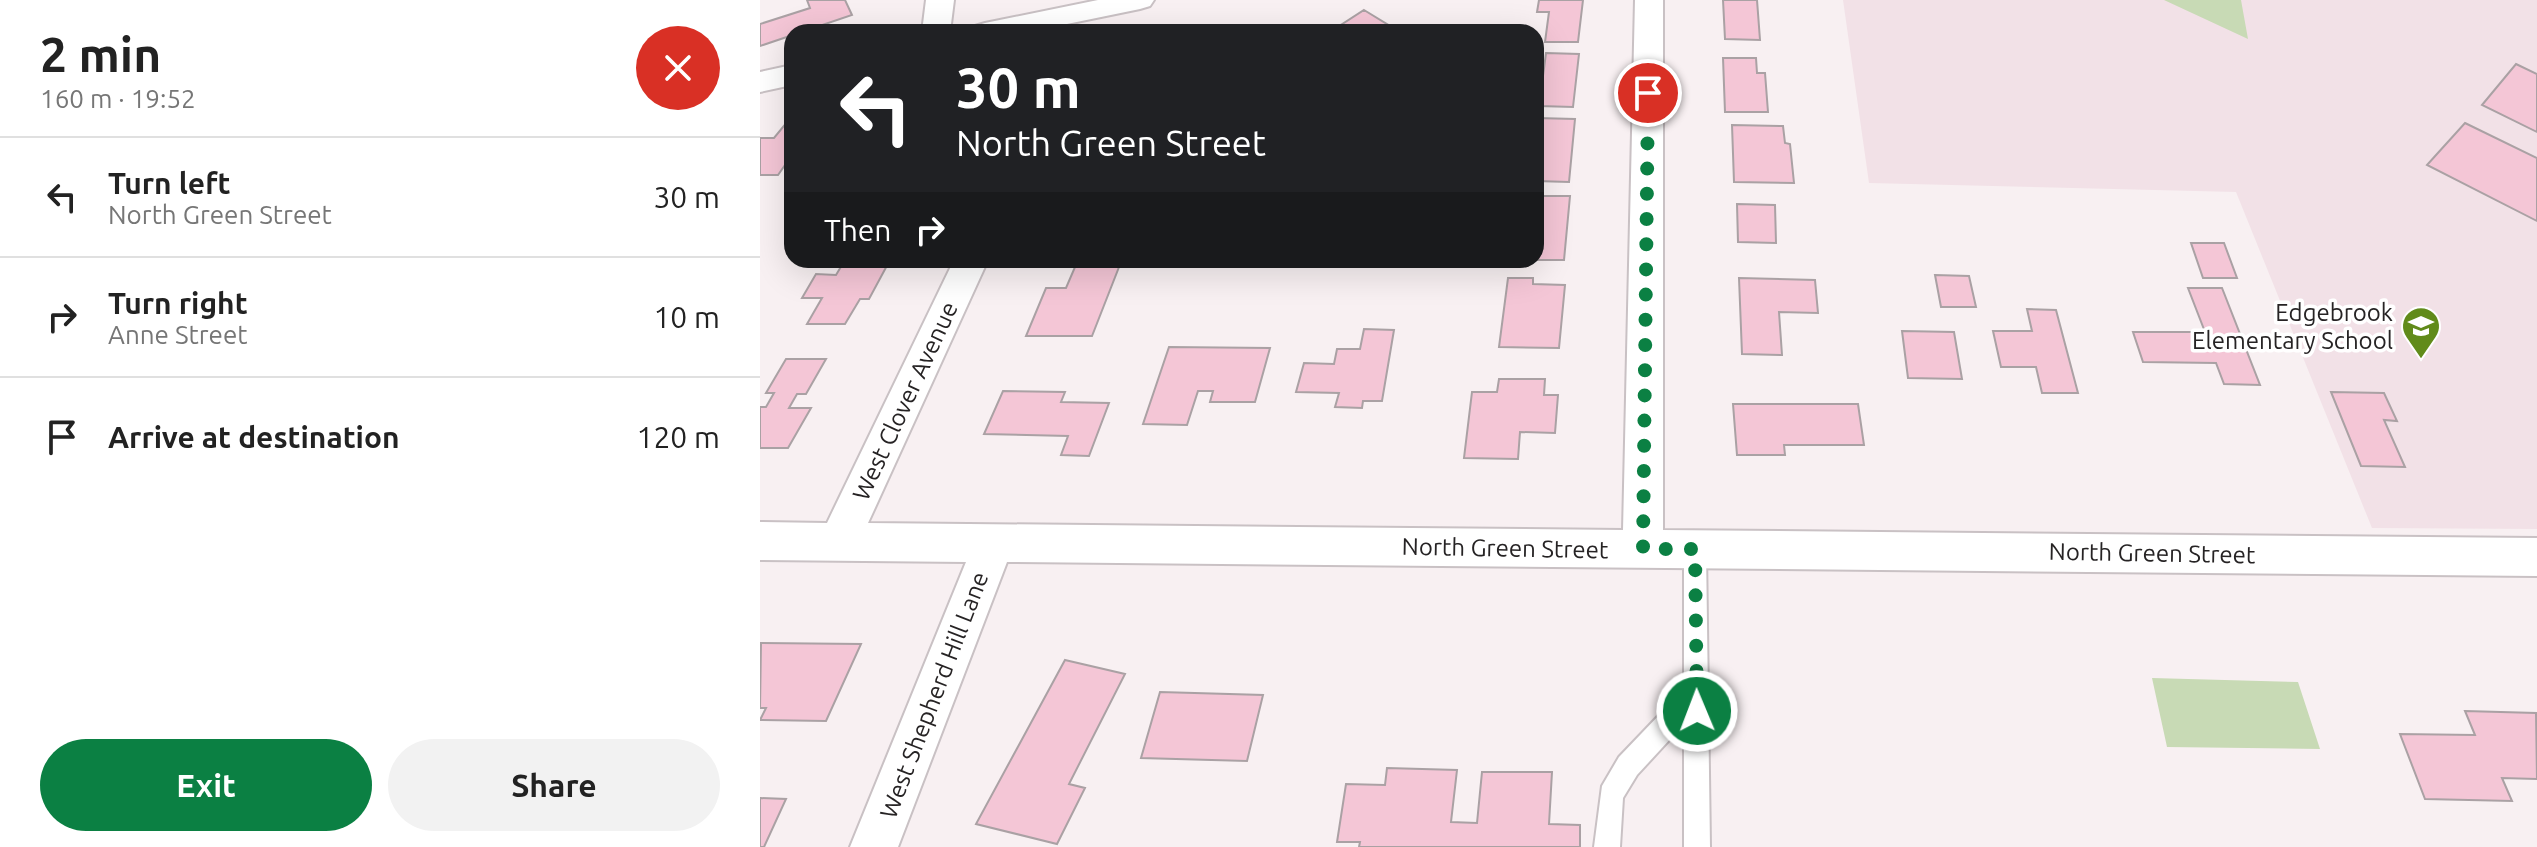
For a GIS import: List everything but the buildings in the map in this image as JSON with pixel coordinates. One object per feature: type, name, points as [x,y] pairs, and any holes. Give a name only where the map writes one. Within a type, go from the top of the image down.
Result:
[{"type":"street","points":[[937,24],[940,0]]},
{"type":"street","points":[[1084,23],[1140,0]]},
{"type":"street","points":[[1643,549],[1649,0]]},
{"type":"street","points":[[760,82],[784,77]]},
{"type":"street","name":"West Clover Avenue","points":[[839,541],[967,268]]},
{"type":"street","name":"North Green Street","points":[[760,541],[2537,557]]},
{"type":"street","name":"West Shepherd Hill Lane","points":[[874,847],[994,543]]},
{"type":"lane","points":[[1695,549],[1697,847]]},
{"type":"lane","points":[[1607,847],[1611,795],[1628,766],[1697,693]]},
{"type":"shaded area","name":"Edgebrook Elementary School","points":[[1843,0],[2537,0],[2537,529],[2372,528],[2236,192],[1869,183]]},
{"type":"green space","points":[[2164,0],[2241,0],[2248,39]]},
{"type":"green space","points":[[2152,678],[2298,682],[2320,749],[2167,747]]},
{"type":"place","name":"Edgebrook Elementary School","points":[[2421,360]]},
{"type":"route","points":[[1648,93],[1643,549],[1695,549],[1697,711]]}]
